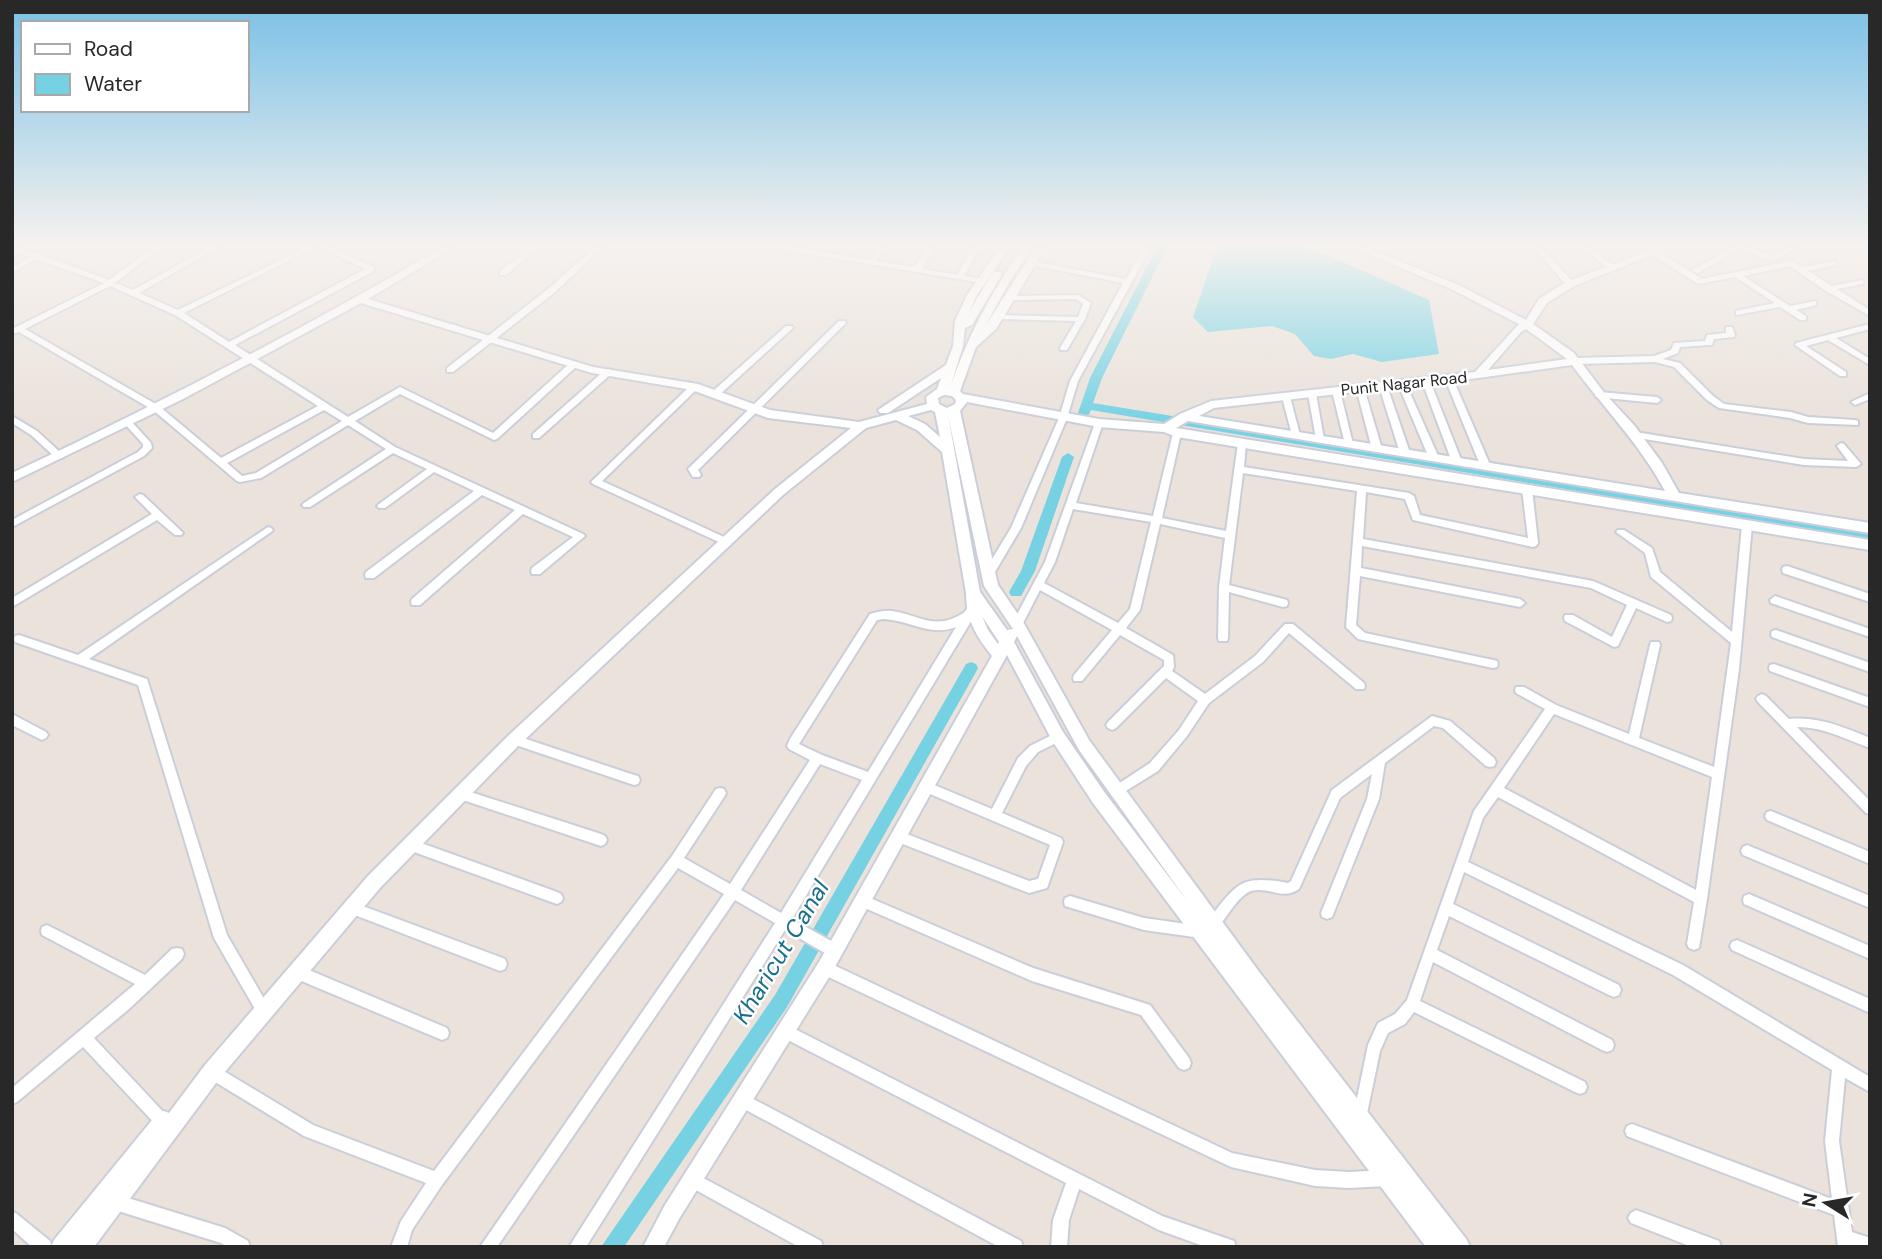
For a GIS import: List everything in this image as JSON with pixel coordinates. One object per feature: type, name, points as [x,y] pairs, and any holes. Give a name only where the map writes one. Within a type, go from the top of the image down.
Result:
[{"type":"street","points":[[15,331],[65,306]]},
{"type":"street","points":[[160,306],[178,313],[392,449],[580,536],[536,571]]},
{"type":"street","points":[[178,313],[193,306]]},
{"type":"street","points":[[229,345],[302,306]]},
{"type":"street","points":[[12,478],[156,408],[349,306]]},
{"type":"street","points":[[379,306],[573,364],[694,387],[768,414],[854,424]]},
{"type":"street","points":[[450,370],[533,306]]},
{"type":"street","points":[[963,347],[960,321],[968,306]]},
{"type":"street","points":[[983,306],[969,331],[963,347],[959,376],[947,401],[988,574],[1000,600],[1017,624],[1084,745],[1207,928],[1439,1247]]},
{"type":"street","points":[[969,331],[986,306]]},
{"type":"street","points":[[81,1247],[212,1072],[352,908],[410,845],[514,740],[779,492],[862,425],[890,412],[950,366],[963,347],[992,327],[1004,306]]},
{"type":"street","points":[[1064,348],[1086,306]]},
{"type":"street","points":[[577,1247],[788,925],[870,778],[1016,528],[1063,418],[1074,381],[1115,306]]},
{"type":"street","points":[[1491,306],[1526,324],[1570,355],[1599,395],[1635,435],[1658,466],[1675,497]]},
{"type":"street","name":"Punit Nagar Road","points":[[1170,429],[1182,417],[1211,405],[1478,375],[1517,330],[1533,320],[1540,306]]},
{"type":"street","points":[[1739,313],[1794,306]]},
{"type":"street","points":[[1786,307],[1803,318]]},
{"type":"street","points":[[998,317],[1081,319]]},
{"type":"street","points":[[696,475],[693,469],[842,323]]},
{"type":"street","points":[[1843,374],[1799,345],[1870,326]]},
{"type":"street","points":[[715,394],[789,328]]},
{"type":"street","points":[[1859,328],[1870,335]]},
{"type":"street","points":[[1655,359],[1675,351],[1677,345],[1709,343],[1710,337],[1731,335],[1729,329]]},
{"type":"street","points":[[15,331],[156,408],[240,479],[247,480],[258,476],[400,390],[494,437],[573,364]]},
{"type":"street","points":[[1829,337],[1870,363]]},
{"type":"street","points":[[1478,375],[1575,361],[1655,359],[1677,365],[1710,398],[1722,406],[1855,423]]},
{"type":"street","points":[[950,366],[946,449],[971,606],[1002,648],[1099,798],[1360,1118],[1460,1247]]},
{"type":"street","points":[[536,436],[608,372]]},
{"type":"street","points":[[959,376],[981,400]]},
{"type":"street","points":[[1449,379],[1486,467]]},
{"type":"street","points":[[1426,381],[1457,462]]},
{"type":"street","points":[[1402,384],[1434,458]]},
{"type":"street","points":[[1383,386],[1405,453]]},
{"type":"street","points":[[694,387],[596,482],[721,539]]},
{"type":"street","points":[[1360,388],[1377,449]]},
{"type":"street","points":[[1336,391],[1349,444]]},
{"type":"street","points":[[1312,394],[1320,439]]},
{"type":"street","points":[[1599,395],[1657,400]]},
{"type":"street","points":[[1286,397],[1296,435]]},
{"type":"street","points":[[61,1247],[260,1004],[376,869],[517,728],[721,539],[854,424],[890,412],[947,401],[981,400],[1063,418],[1170,429],[1870,545]]},
{"type":"street","points":[[947,401],[985,408],[994,405]]},
{"type":"street","points":[[220,462],[324,406]]},
{"type":"street","points":[[890,412],[921,427],[946,449]]},
{"type":"street","points":[[1182,417],[1870,528]]},
{"type":"street","points":[[12,419],[34,433],[59,456]]},
{"type":"street","points":[[12,524],[141,454],[147,448],[146,443],[127,422]]},
{"type":"street","points":[[653,1247],[825,968],[829,948],[863,901],[1017,624],[1050,562],[1099,423]]},
{"type":"street","points":[[1078,678],[1135,610],[1157,520],[1170,429]]},
{"type":"street","points":[[1635,435],[1804,462],[1868,465]]},
{"type":"street","points":[[1223,638],[1224,587],[1242,443]]},
{"type":"street","points":[[1841,446],[1856,464]]},
{"type":"street","points":[[307,505],[392,449]]},
{"type":"street","points":[[382,506],[434,468]]},
{"type":"street","points":[[1239,469],[1409,496],[1416,518],[1533,544],[1527,489]]},
{"type":"street","points":[[1362,489],[1351,627],[1354,632],[1362,636],[1493,664]]},
{"type":"street","points":[[370,575],[482,490]]},
{"type":"street","points":[[140,498],[178,533]]},
{"type":"street","points":[[1070,505],[1231,536]]},
{"type":"street","points":[[416,602],[522,509]]},
{"type":"street","points":[[12,603],[158,515]]},
{"type":"street","points":[[1694,944],[1737,642],[1747,525]]},
{"type":"street","points":[[79,660],[268,530]]},
{"type":"street","points":[[1621,532],[1649,551],[1655,574],[1737,642]]},
{"type":"street","points":[[1358,542],[1593,585],[1667,618]]},
{"type":"street","points":[[1787,570],[1870,598]]},
{"type":"street","points":[[1355,571],[1520,603]]},
{"type":"street","points":[[1038,584],[1169,658],[1169,667],[1164,673],[1112,725]]},
{"type":"street","points":[[1224,587],[1283,603]]},
{"type":"street","points":[[1775,600],[1870,634]]},
{"type":"street","points":[[1569,618],[1614,643],[1633,603]]},
{"type":"street","points":[[870,778],[818,758],[793,746],[794,742],[874,617],[884,614],[931,626],[947,626],[971,606]]},
{"type":"street","points":[[1116,792],[1154,767],[1183,733],[1205,700],[1259,659],[1289,627],[1360,686]]},
{"type":"street","points":[[1776,634],[1870,668]]},
{"type":"street","points":[[14,638],[143,682],[221,938],[260,1004]]},
{"type":"street","points":[[1633,741],[1655,645]]},
{"type":"street","points":[[1774,668],[1870,703]]},
{"type":"street","points":[[1164,673],[1205,700]]},
{"type":"street","points":[[1520,690],[1552,708],[1718,774]]},
{"type":"street","points":[[1762,699],[1870,809]]},
{"type":"street","points":[[1360,1118],[1373,1050],[1383,1028],[1401,1019],[1412,1004],[1478,815],[1552,708]]},
{"type":"street","points":[[12,719],[42,735]]},
{"type":"street","points":[[1207,928],[1243,887],[1261,883],[1289,889],[1295,885],[1336,793],[1432,721],[1446,724],[1490,762]]},
{"type":"street","points":[[1787,724],[1804,721],[1820,723],[1870,743]]},
{"type":"street","points":[[995,815],[1022,762],[1034,749],[1058,737]]},
{"type":"street","points":[[514,740],[634,780]]},
{"type":"street","points":[[488,1247],[734,891],[818,758]]},
{"type":"street","points":[[1327,913],[1373,799],[1380,760]]},
{"type":"street","points":[[899,837],[1015,883],[1029,887],[1043,884],[1057,842],[927,787]]},
{"type":"street","points":[[1496,790],[1701,898]]},
{"type":"street","points":[[399,1247],[406,1226],[437,1180],[676,860],[720,793]]},
{"type":"street","points":[[461,794],[601,839]]},
{"type":"street","points":[[1771,816],[1870,858]]},
{"type":"street","points":[[410,845],[557,898]]},
{"type":"street","points":[[1747,851],[1870,902]]},
{"type":"street","points":[[676,860],[829,948]]},
{"type":"street","points":[[1460,864],[1678,970],[1870,1085]]},
{"type":"street","points":[[1749,900],[1870,953]]},
{"type":"street","points":[[863,901],[1032,974],[1145,1010],[1184,1063]]},
{"type":"street","points":[[1070,902],[1144,924],[1207,928]]},
{"type":"street","points":[[1445,907],[1614,990]]},
{"type":"street","points":[[352,908],[500,964]]},
{"type":"street","points":[[47,931],[147,983]]},
{"type":"street","points":[[1737,946],[1870,1006]]},
{"type":"street","points":[[1430,953],[1607,1045]]},
{"type":"street","points":[[12,1097],[147,983],[177,954]]},
{"type":"street","points":[[825,968],[1231,1160],[1315,1178],[1387,1178]]},
{"type":"street","points":[[297,972],[442,1033]]},
{"type":"street","points":[[1412,1004],[1580,1087]]},
{"type":"street","points":[[785,1031],[1159,1222],[1228,1247]]},
{"type":"street","points":[[84,1037],[163,1122]]},
{"type":"street","points":[[1839,1067],[1832,1141],[1845,1242],[1870,1246]]},
{"type":"street","points":[[212,1072],[309,1132],[437,1180]]},
{"type":"street","points":[[742,1100],[1015,1247]]},
{"type":"street","points":[[1632,1131],[1840,1210]]},
{"type":"street","points":[[1059,1247],[1061,1220],[1075,1179]]},
{"type":"street","points":[[692,1180],[815,1247]]},
{"type":"street","points":[[114,1202],[225,1236],[242,1247]]},
{"type":"street","points":[[1636,1218],[1713,1247]]},
{"type":"street","points":[[12,1219],[44,1247]]},
{"type":"water","points":[[1197,306],[1430,306],[1439,354],[1382,362],[1353,354],[1331,359],[1314,356],[1295,334],[1272,326],[1208,332],[1193,317]]},
{"type":"waterway","name":"Kharicut Canal","points":[[1086,406],[1096,378],[1132,306]]},
{"type":"waterway","name":"Kharicut Canal","points":[[1084,413],[1086,406]]},
{"type":"waterway","points":[[1086,406],[1870,535]]},
{"type":"waterway","name":"Kharicut Canal","points":[[1016,592],[1028,571],[1068,457]]},
{"type":"waterway","name":"Kharicut Canal","points":[[611,1247],[781,1001],[971,668]]}]
